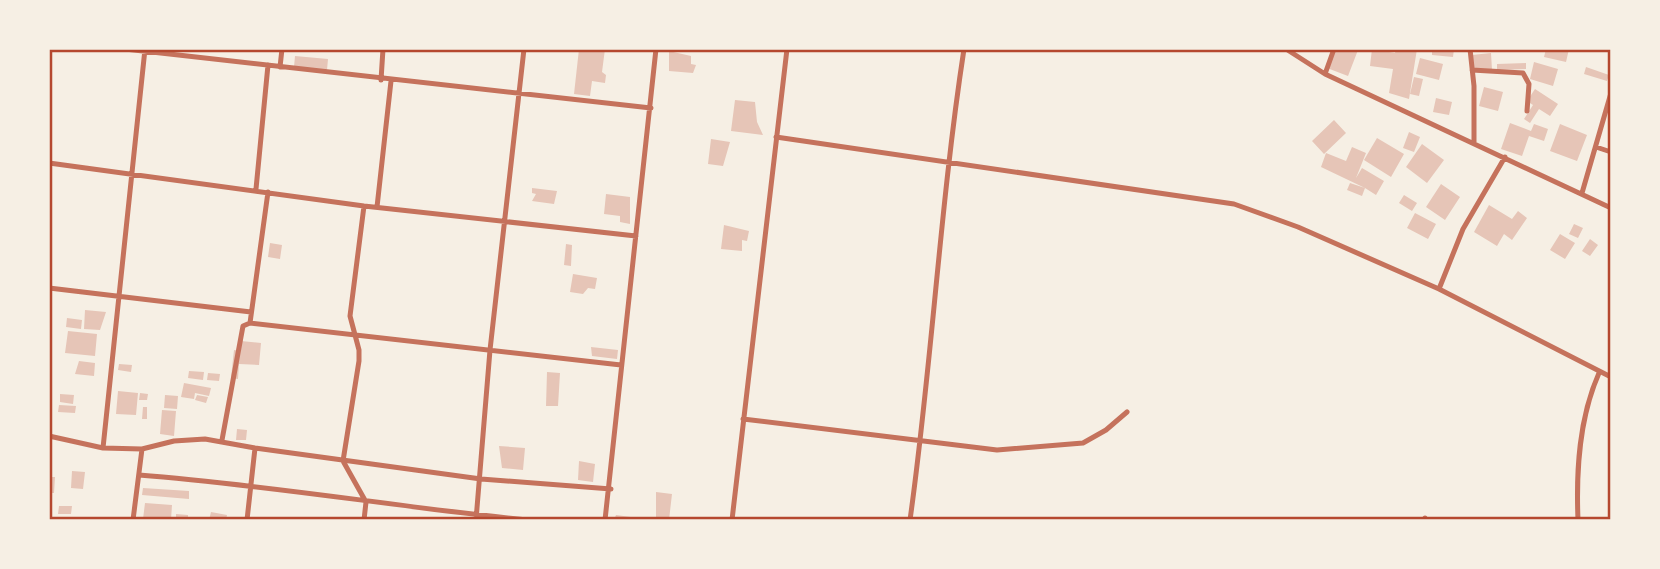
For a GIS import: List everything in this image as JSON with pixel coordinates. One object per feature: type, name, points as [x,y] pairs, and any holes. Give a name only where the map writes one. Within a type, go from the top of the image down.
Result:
[{"type":"street","points":[[125,49],[381,80],[651,108]]},
{"type":"street","points":[[280,67],[282,49]]},
{"type":"street","points":[[381,80],[383,49]]},
{"type":"street","points":[[477,517],[490,350],[524,49]]},
{"type":"street","points":[[605,520],[611,489],[621,365],[656,49]]},
{"type":"street","points":[[732,520],[787,49]]},
{"type":"street","points":[[911,520],[922,441],[946,164],[964,49]]},
{"type":"street","points":[[1286,49],[1325,74],[1611,208]]},
{"type":"street","points":[[1325,74],[1334,49]]},
{"type":"street","points":[[1469,49],[1474,142]]},
{"type":"street","points":[[103,448],[145,50]]},
{"type":"street","points":[[256,189],[268,65]]},
{"type":"street","points":[[1472,70],[1523,73],[1529,84],[1527,111]]},
{"type":"street","points":[[377,208],[391,80]]},
{"type":"street","points":[[1583,193],[1611,93]]},
{"type":"street","points":[[776,137],[946,164],[1234,204],[1298,228],[1439,289],[1611,377]]},
{"type":"street","points":[[1595,148],[1611,152]]},
{"type":"street","points":[[1439,289],[1463,229],[1505,157]]},
{"type":"street","points":[[49,163],[256,189],[377,208],[636,236]]},
{"type":"street","points":[[250,323],[268,192]]},
{"type":"street","points":[[364,206],[350,316],[359,361],[343,461],[366,502],[364,520]]},
{"type":"street","points":[[49,288],[251,312]]},
{"type":"street","points":[[222,440],[243,326],[250,323],[621,365]]},
{"type":"street","points":[[1578,520],[1583,423],[1587,402],[1599,373]]},
{"type":"street","points":[[743,419],[997,450],[1083,443],[1106,430],[1127,412]]},
{"type":"street","points":[[49,436],[103,448],[142,449],[187,439],[222,440],[254,448],[481,479],[611,489]]},
{"type":"street","points":[[247,520],[254,448]]},
{"type":"street","points":[[133,520],[142,449]]},
{"type":"street","points":[[139,475],[250,484],[477,517],[527,520]]},
{"type":"building","points":[[579,49],[605,49],[602,72],[606,75],[605,83],[592,81],[590,96],[574,94]]},
{"type":"building","points":[[1334,49],[1358,50],[1348,76],[1327,68]]},
{"type":"building","points":[[1372,49],[1395,53],[1396,49],[1417,49],[1409,99],[1389,93],[1393,69],[1370,66]]},
{"type":"building","points":[[1432,49],[1454,49],[1453,57],[1432,55]]},
{"type":"building","points":[[1546,49],[1569,49],[1566,62],[1544,57]]},
{"type":"building","points":[[669,51],[691,56],[691,64],[696,65],[693,73],[669,71]]},
{"type":"building","points":[[1491,53],[1492,70],[1473,72],[1472,55]]},
{"type":"building","points":[[295,56],[328,59],[327,70],[294,67]]},
{"type":"building","points":[[1420,58],[1443,64],[1439,80],[1416,74]]},
{"type":"building","points":[[1534,62],[1558,69],[1553,86],[1530,79]]},
{"type":"building","points":[[1526,63],[1526,69],[1497,70],[1497,64]]},
{"type":"building","points":[[1586,67],[1609,75],[1607,81],[1584,74]]},
{"type":"building","points":[[1414,77],[1423,79],[1419,96],[1410,94]]},
{"type":"building","points":[[1484,87],[1503,92],[1498,111],[1479,106]]},
{"type":"building","points":[[1535,89],[1558,104],[1550,116],[1539,109],[1530,123],[1524,119],[1533,105],[1527,101]]},
{"type":"building","points":[[1436,98],[1452,102],[1449,115],[1433,112]]},
{"type":"building","points":[[735,100],[755,102],[757,122],[763,135],[731,131]]},
{"type":"building","points":[[1334,120],[1346,133],[1324,154],[1312,141]]},
{"type":"building","points":[[1510,123],[1531,131],[1534,124],[1548,129],[1544,141],[1529,136],[1522,156],[1501,149]]},
{"type":"building","points":[[1560,124],[1587,135],[1577,161],[1550,151]]},
{"type":"building","points":[[1409,132],[1420,137],[1414,152],[1403,148]]},
{"type":"building","points":[[1377,138],[1404,154],[1391,177],[1364,160]]},
{"type":"building","points":[[711,139],[730,142],[723,166],[708,164]]},
{"type":"building","points":[[1422,144],[1444,160],[1427,183],[1406,167]]},
{"type":"building","points":[[1352,147],[1366,153],[1356,178],[1362,168],[1384,181],[1376,195],[1321,167],[1326,153],[1346,161]]},
{"type":"building","points":[[1350,183],[1365,188],[1362,196],[1347,190]]},
{"type":"building","points":[[1441,184],[1460,197],[1445,220],[1426,207]]},
{"type":"building","points":[[532,188],[557,191],[554,204],[532,201],[536,194],[532,193]]},
{"type":"building","points":[[606,194],[630,197],[630,224],[620,222],[620,216],[604,214]]},
{"type":"building","points":[[1404,195],[1417,203],[1412,211],[1399,203]]},
{"type":"building","points":[[1489,205],[1512,219],[1518,211],[1527,218],[1512,240],[1504,234],[1497,246],[1474,232]]},
{"type":"building","points":[[1415,213],[1436,224],[1428,239],[1407,228]]},
{"type":"building","points":[[1574,224],[1583,228],[1578,238],[1569,234]]},
{"type":"building","points":[[724,225],[749,231],[747,241],[742,240],[742,251],[721,249]]},
{"type":"building","points":[[1560,234],[1575,243],[1565,259],[1550,250]]},
{"type":"building","points":[[1590,239],[1598,245],[1590,256],[1582,251]]},
{"type":"building","points":[[270,243],[282,245],[280,259],[268,257]]},
{"type":"building","points":[[566,244],[572,245],[571,266],[564,265]]},
{"type":"building","points":[[573,274],[597,278],[595,289],[588,288],[583,294],[570,292]]},
{"type":"building","points":[[85,310],[106,312],[100,330],[84,329]]},
{"type":"building","points":[[67,318],[82,320],[81,329],[66,327]]},
{"type":"building","points":[[68,331],[97,334],[95,356],[65,353]]},
{"type":"building","points":[[241,341],[261,343],[259,365],[239,364],[238,379],[231,378],[234,350],[241,351]]},
{"type":"building","points":[[591,347],[618,350],[617,359],[592,356]]},
{"type":"building","points":[[79,361],[95,363],[94,376],[75,374]]},
{"type":"building","points":[[119,364],[132,365],[131,372],[118,370]]},
{"type":"building","points":[[189,371],[204,372],[203,380],[188,378]]},
{"type":"building","points":[[547,372],[560,373],[558,406],[546,406]]},
{"type":"building","points":[[208,373],[220,374],[219,381],[207,380]]},
{"type":"building","points":[[184,383],[211,388],[209,396],[195,393],[194,399],[181,397]]},
{"type":"building","points":[[118,391],[138,393],[136,415],[116,414]]},
{"type":"building","points":[[140,393],[148,394],[147,400],[139,400]]},
{"type":"building","points":[[60,394],[74,395],[73,404],[60,402]]},
{"type":"building","points":[[165,395],[178,396],[177,409],[164,408]]},
{"type":"building","points":[[197,395],[208,397],[206,403],[195,400]]},
{"type":"building","points":[[59,405],[76,406],[75,413],[58,412]]},
{"type":"building","points":[[143,407],[147,407],[147,419],[142,419]]},
{"type":"building","points":[[162,410],[176,411],[174,436],[160,434]]},
{"type":"building","points":[[237,429],[247,430],[246,440],[236,440]]},
{"type":"building","points":[[499,446],[525,448],[523,470],[502,468]]},
{"type":"building","points":[[579,461],[595,464],[593,482],[578,480]]},
{"type":"building","points":[[72,471],[85,472],[83,489],[71,488]]},
{"type":"building","points":[[49,477],[55,477],[54,493],[49,493]]},
{"type":"building","points":[[143,488],[189,491],[189,499],[142,495]]},
{"type":"building","points":[[656,492],[672,494],[669,520],[656,520]]},
{"type":"building","points":[[145,503],[172,505],[171,520],[143,519]]},
{"type":"building","points":[[59,506],[72,506],[71,514],[58,514]]},
{"type":"building","points":[[211,512],[227,515],[226,520],[209,520]]},
{"type":"building","points":[[176,514],[188,515],[188,520],[176,520]]},
{"type":"building","points":[[616,515],[638,518],[638,520],[614,520]]}]
